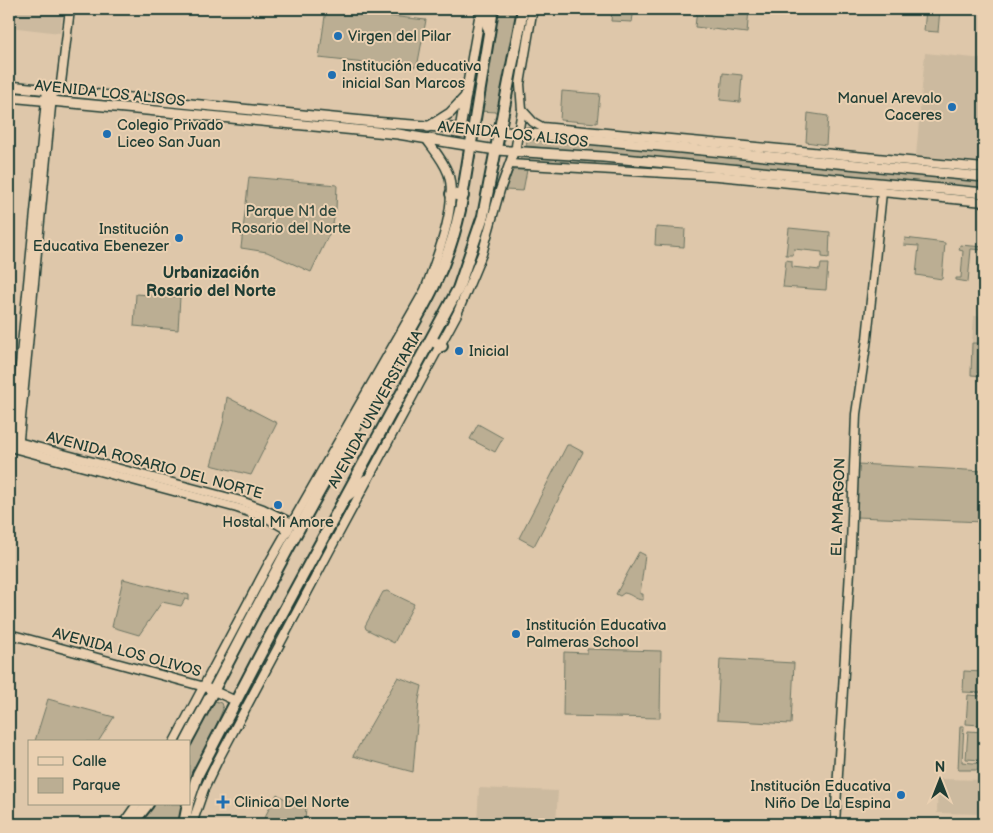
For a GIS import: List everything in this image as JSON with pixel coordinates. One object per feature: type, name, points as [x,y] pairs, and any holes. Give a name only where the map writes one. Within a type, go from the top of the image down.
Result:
[{"type":"main road","points":[[482,9],[489,32]]},
{"type":"main road","points":[[460,129],[482,9]]},
{"type":"main road","name":"AVENIDA UNIVERSITARIA","points":[[187,740],[209,688],[434,290],[447,259],[463,196],[493,9]]},
{"type":"main road","name":"AVENIDA UNIVERSITARIA","points":[[190,797],[198,774],[236,701],[342,500],[458,289],[490,208],[496,150],[519,28],[529,10]]},
{"type":"main road","name":"AVENIDA LOS ALISOS","points":[[9,86],[330,118],[518,133],[984,177]]},
{"type":"main road","name":"AVENIDA LOS ALISOS","points":[[9,97],[398,134],[496,150],[603,157],[984,193]]},
{"type":"main road","points":[[428,127],[450,112],[466,97]]},
{"type":"main road","points":[[329,128],[330,118]]},
{"type":"main road","points":[[342,119],[342,129]]},
{"type":"main road","points":[[451,194],[463,196]]},
{"type":"main road","points":[[430,340],[442,346]]},
{"type":"main road","points":[[342,500],[366,480]]},
{"type":"main road","points":[[132,824],[146,806]]},
{"type":"main road","name":"AVENIDA UNIVERSITARIA","points":[[184,824],[187,806]]},
{"type":"street","points":[[13,444],[49,101],[52,96],[51,90],[61,83],[70,9]]},
{"type":"street","name":"AVENIDA UNIVERSITARIA","points":[[192,824],[204,789],[217,762],[366,480],[442,346],[458,314],[482,254],[490,208],[500,190],[514,151],[522,110],[520,84],[529,10]]},
{"type":"street","name":"AVENIDA LOS ALISOS","points":[[522,110],[533,122],[551,128],[984,168]]},
{"type":"street","name":"AVENIDA UNIVERSITARIA","points":[[175,740],[209,688],[244,609],[425,290],[439,251],[451,194],[448,174],[441,159],[427,140]]},
{"type":"street","name":"AVENIDA LOS ALISOS","points":[[510,164],[718,176],[984,202]]},
{"type":"street","name":"EL AMARGON","points":[[835,824],[850,571],[856,414],[882,192]]},
{"type":"street","name":"AVENIDA ROSARIO DEL NORTE","points":[[13,444],[241,501],[263,509],[290,526]]},
{"type":"street","name":"AVENIDA LOS OLIVOS","points":[[9,634],[209,688],[236,701]]},
{"type":"street","points":[[123,824],[136,806]]},
{"type":"shaded area","points":[[11,9],[63,9],[60,33],[9,27]]},
{"type":"shaded area","name":"Manuel Arevalo Caceres","points":[[925,53],[984,59],[984,162],[916,156]]},
{"type":"shaded area","points":[[974,316],[984,316],[984,343],[972,342]]},
{"type":"shaded area","points":[[938,779],[984,780],[984,814],[937,813]]},
{"type":"shaded area","points":[[479,788],[558,791],[556,824],[477,824]]},
{"type":"green space","points":[[326,9],[426,20],[416,66],[411,68],[319,58]]},
{"type":"green space","points":[[495,9],[520,9],[497,112],[478,111]]},
{"type":"green space","points":[[612,9],[634,9],[632,22],[611,21]]},
{"type":"green space","points":[[697,9],[749,9],[747,33],[695,27]]},
{"type":"green space","points":[[926,9],[940,9],[938,32],[924,31]]},
{"type":"green space","points":[[723,73],[742,75],[740,102],[720,100]]},
{"type":"green space","points":[[562,91],[600,94],[597,123],[560,120]]},
{"type":"green space","points":[[808,113],[828,116],[826,145],[806,142]]},
{"type":"green space","points":[[528,136],[984,180],[984,188],[526,146]]},
{"type":"green space","points":[[525,152],[595,159],[595,165],[518,163]]},
{"type":"green space","points":[[513,170],[527,170],[523,191],[505,190]]},
{"type":"green space","name":"Parque N1 de Rosario del Norte","points":[[249,177],[337,185],[336,210],[332,228],[311,272],[267,252],[241,248]]},
{"type":"green space","points":[[656,227],[685,229],[684,247],[655,245]]},
{"type":"green space","points":[[789,228],[830,232],[829,258],[822,257],[822,252],[794,249],[793,255],[786,255]]},
{"type":"green space","points":[[905,238],[945,243],[942,279],[916,275],[919,246],[904,245]]},
{"type":"green space","points":[[960,245],[984,247],[984,250],[971,249],[968,282],[956,280],[956,278],[961,278],[963,251],[959,250]]},
{"type":"green space","points":[[786,260],[792,261],[792,267],[820,270],[821,264],[828,264],[826,290],[783,287]]},
{"type":"green space","points":[[136,294],[180,297],[178,330],[134,326]]},
{"type":"green space","points":[[972,343],[978,343],[977,373],[984,373],[984,376],[971,375]]},
{"type":"green space","points":[[227,397],[277,423],[251,475],[211,465],[224,420]]},
{"type":"green space","points":[[478,424],[503,438],[495,452],[470,439]]},
{"type":"green space","points":[[567,445],[583,452],[534,546],[519,538]]},
{"type":"green space","points":[[858,464],[984,471],[984,522],[856,517]]},
{"type":"green space","points":[[639,552],[645,555],[640,594],[643,594],[643,600],[624,593],[620,596],[616,594]]},
{"type":"green space","points":[[123,579],[189,595],[189,600],[185,599],[181,606],[162,602],[139,635],[112,627]]},
{"type":"green space","points":[[387,591],[414,604],[394,643],[366,629],[365,626],[383,592]]},
{"type":"green space","points":[[587,649],[661,651],[660,718],[563,716],[564,652],[587,653]]},
{"type":"green space","points":[[720,659],[794,663],[791,724],[717,720]]},
{"type":"green space","points":[[964,671],[984,672],[984,693],[963,692]]},
{"type":"green space","points":[[398,677],[422,686],[419,700],[413,772],[353,756]]},
{"type":"green space","points":[[968,695],[982,696],[980,725],[966,724]]},
{"type":"green space","points":[[48,699],[114,717],[99,740],[35,740]]},
{"type":"green space","points":[[212,702],[221,703],[223,709],[190,789],[190,748]]},
{"type":"green space","points":[[960,726],[964,726],[962,762],[984,764],[984,770],[958,770]]},
{"type":"green space","points":[[968,731],[984,732],[982,760],[966,759]]},
{"type":"green space","points":[[277,794],[285,799],[306,805],[305,824],[261,824]]},
{"type":"green space","points":[[153,806],[182,806],[178,824],[140,824]]},
{"type":"place","name":"Virgen del Pilar","points":[[338,36]]},
{"type":"place","name":"Institución educativa inicial San Marcos","points":[[332,75]]},
{"type":"place","name":"Manuel Arevalo Caceres","points":[[952,107]]},
{"type":"place","name":"Colegio Privado Liceo San Juan","points":[[107,134]]},
{"type":"place","name":"Institución Educativa Ebenezer","points":[[179,238]]},
{"type":"place","name":"Inicial","points":[[459,351]]},
{"type":"place","name":"Hostal Mi Amore","points":[[278,505]]},
{"type":"place","name":"Institución Educativa Palmeras School","points":[[516,634]]},
{"type":"place","name":"Institución Educativa Niño De La Espina","points":[[901,795]]},
{"type":"place","name":"Clinica Del Norte","points":[[223,802]]},
{"type":"district","name":"Urbanización Rosario del Norte","points":[[211,281]]}]
